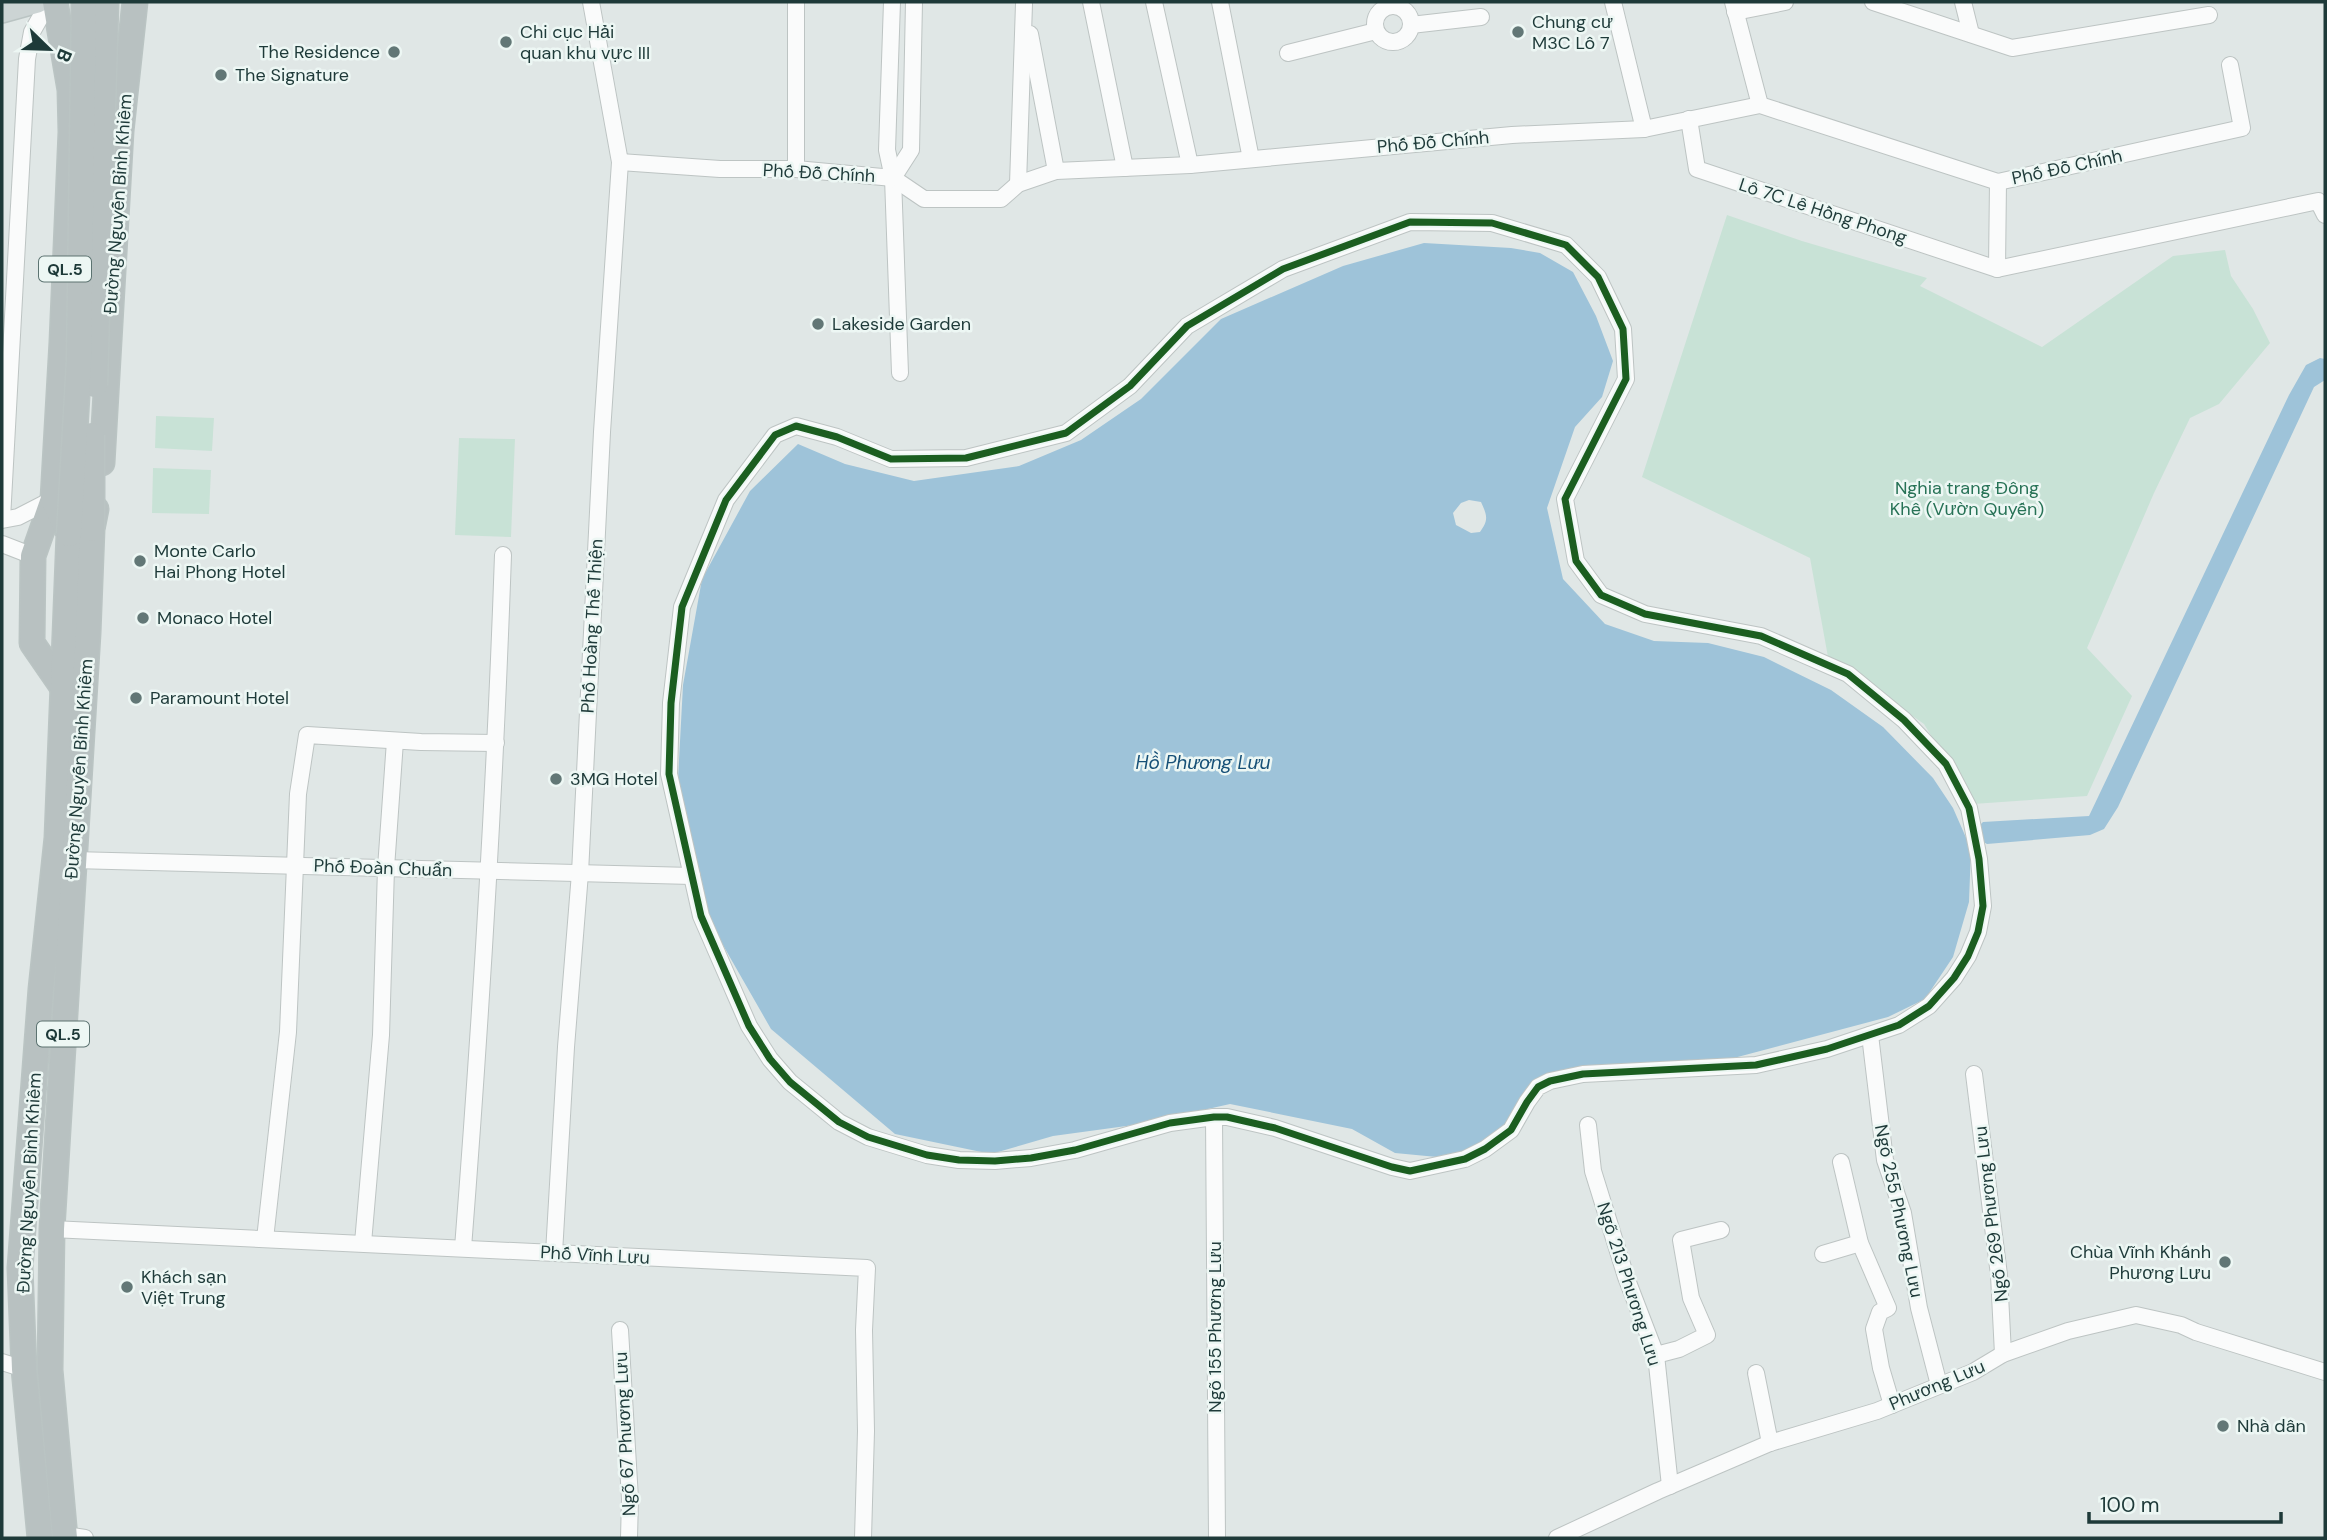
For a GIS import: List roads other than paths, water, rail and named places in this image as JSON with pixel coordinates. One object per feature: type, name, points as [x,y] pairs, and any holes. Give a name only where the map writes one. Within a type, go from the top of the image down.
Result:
[{"type":"highway","points":[[57,2],[94,13],[116,10],[134,2]]},
{"type":"highway","name":"Đường Nguyễn Bỉnh Khiêm","points":[[57,2],[70,90],[71,132],[53,499],[80,532]]},
{"type":"highway","name":"QL.5","points":[[80,532],[79,361],[84,2]]},
{"type":"highway","name":"QL.5","points":[[80,532],[90,462],[96,360],[106,2]]},
{"type":"highway","name":"Đường Nguyễn Bỉnh Khiêm","points":[[71,1537],[50,1370],[52,1228],[88,633],[80,532],[102,488],[121,131],[134,2]]},
{"type":"highway","points":[[71,132],[78,113],[91,106],[104,108],[121,131]]},
{"type":"highway","points":[[53,499],[33,556],[32,643],[63,688]]},
{"type":"highway","name":"Đường Nguyễn Bình Khiêm","points":[[40,1538],[13,1366],[42,975],[57,838],[63,688],[80,532]]},
{"type":"main road","points":[[2,12],[38,2]]},
{"type":"street","points":[[49,2],[32,32],[27,59],[2,520],[18,517],[53,499]]},
{"type":"street","name":"Phố Hoàng Thế Thiện","points":[[554,1253],[580,873],[602,432],[620,162],[591,2]]},
{"type":"street","points":[[796,2],[796,169]]},
{"type":"street","points":[[892,2],[887,150],[893,177],[900,373]]},
{"type":"street","points":[[893,177],[911,150],[914,2]]},
{"type":"street","points":[[1091,2],[1125,168]]},
{"type":"street","points":[[1154,2],[1190,165]]},
{"type":"street","points":[[1220,2],[1251,159]]},
{"type":"street","points":[[1613,2],[1643,129]]},
{"type":"street","points":[[1760,105],[1734,7],[1784,2]]},
{"type":"street","points":[[1873,2],[2012,48],[2209,15]]},
{"type":"street","points":[[1964,2],[1971,34]]},
{"type":"street","points":[[1030,3],[1056,171]]},
{"type":"street","points":[[1018,184],[1030,3]]},
{"type":"street","points":[[1387,6],[1399,6],[1408,14],[1411,25],[1406,36],[1396,42],[1384,40],[1376,31],[1375,19],[1387,6]]},
{"type":"street","points":[[1411,25],[1481,17]]},
{"type":"street","points":[[1288,52],[1376,31]]},
{"type":"street","name":"Phố Đỗ Chính","points":[[620,162],[720,169],[796,169],[893,177],[924,199],[1001,199],[1018,184],[1056,171],[1190,165],[1512,135],[1643,129],[1760,105],[1998,182],[2242,128],[2230,65]]},
{"type":"street","name":"Lô 7C Lê Hồng Phong","points":[[1689,119],[1697,169],[1997,269]]},
{"type":"street","points":[[1998,182],[1997,269],[2322,208]]},
{"type":"street","points":[[1410,222],[1492,223],[1566,245],[1598,277],[1623,329],[1626,379],[1564,499],[1576,561],[1601,595],[1646,614],[1761,636],[1848,674],[1904,720],[1946,764],[1969,808],[1979,859],[1983,906],[1978,932],[1968,956],[1954,978],[1929,1006],[1899,1025],[1870,1035],[1827,1049],[1756,1065],[1583,1074],[1550,1081],[1538,1087],[1511,1130],[1497,1142],[1465,1159],[1410,1171],[1275,1128],[1241,1119],[1214,1117],[1170,1123],[1075,1150],[1031,1158],[959,1160],[927,1155],[868,1137],[839,1122],[790,1082],[770,1059],[749,1026],[701,916],[669,775],[671,703],[682,607],[726,500],[775,435],[796,426],[837,437],[891,459],[965,458],[1066,433],[1130,386],[1187,326],[1283,269],[1410,222]]},
{"type":"street","points":[[2,544],[33,556]]},
{"type":"street","points":[[463,1248],[480,1039],[503,555]]},
{"type":"street","points":[[265,1239],[288,1031],[298,794],[307,734],[395,741],[496,743]]},
{"type":"street","points":[[363,1244],[380,1035],[386,868],[395,741]]},
{"type":"street","name":"Phố Đoàn Chuẩn","points":[[73,860],[692,876]]},
{"type":"street","name":"Ngõ 255 Phương Lưu","points":[[1870,1035],[1885,1160],[1903,1213],[1919,1308],[1939,1385]]},
{"type":"street","name":"Ngõ 269 Phương Lưu","points":[[1974,1074],[2001,1300],[2003,1354]]},
{"type":"street","name":"Ngõ 155 Phương Lưu","points":[[1214,1117],[1217,1538]]},
{"type":"street","name":"Ngõ 213 Phương Lưu","points":[[1588,1125],[1593,1171],[1626,1276],[1656,1355],[1670,1486]]},
{"type":"street","points":[[1840,1162],[1860,1243],[1888,1308],[1880,1312],[1874,1329],[1881,1368],[1892,1405]]},
{"type":"street","name":"Phố Vĩnh Lưu","points":[[52,1228],[867,1268],[863,1538]]},
{"type":"street","points":[[1656,1355],[1679,1349],[1707,1335],[1691,1298],[1681,1240],[1721,1230]]},
{"type":"street","points":[[1823,1254],[1860,1243]]},
{"type":"street","name":"Phương Lưu","points":[[1557,1538],[1770,1443],[1892,1405],[1973,1372],[2003,1354],[2068,1331],[2136,1315],[2181,1325],[2325,1372]]},
{"type":"street","name":"Ngõ 67 Phương Lưu","points":[[620,1330],[630,1499],[629,1538]]},
{"type":"street","points":[[1756,1373],[1770,1443]]},
{"type":"water","name":"Hồ Phương Lưu","points":[[1424,243],[1511,248],[1540,253],[1573,272],[1596,316],[1613,361],[1602,397],[1575,427],[1547,508],[1563,579],[1605,624],[1654,641],[1708,643],[1764,657],[1831,690],[1883,727],[1933,778],[1953,808],[1971,849],[1969,902],[1953,957],[1925,999],[1888,1017],[1715,1063],[1544,1075],[1498,1134],[1467,1152],[1437,1157],[1395,1153],[1352,1129],[1230,1104],[1141,1124],[1053,1136],[991,1154],[895,1134],[771,1029],[708,919],[678,779],[683,685],[702,579],[750,491],[798,444],[845,464],[914,481],[1019,466],[1081,440],[1141,399],[1221,319],[1343,266]],"holes":[[[1469,500],[1481,502],[1486,517],[1480,532],[1471,533],[1456,525],[1453,513],[1461,503]]]},
{"type":"water","points":[[2320,358],[2325,359],[2325,380],[2314,387],[2118,807],[2104,829],[2090,835],[1987,844],[1977,838],[1975,830],[1983,822],[2089,816],[2289,395],[2306,365]]},
{"type":"place","name":"Chung cư M3C Lô 7","points":[[1518,32]]},
{"type":"place","name":"Chi cục Hải quan khu vực III","points":[[506,42]]},
{"type":"place","name":"The Residence","points":[[394,52]]},
{"type":"place","name":"The Signature","points":[[221,75]]},
{"type":"place","name":"Lakeside Garden","points":[[818,324]]},
{"type":"place","name":"Monte Carlo Hai Phong Hotel","points":[[140,561]]},
{"type":"place","name":"Monaco Hotel","points":[[143,618]]},
{"type":"place","name":"Paramount Hotel","points":[[136,698]]},
{"type":"place","name":"3MG Hotel","points":[[556,779]]},
{"type":"place","name":"Chùa Vĩnh Khánh Phương Lưu","points":[[2225,1262]]},
{"type":"place","name":"Khách sạn Việt Trung","points":[[127,1287]]},
{"type":"place","name":"Nhà dân","points":[[2223,1426]]},
{"type":"park label","name":"Nghia trang Đông Khê (Vườn Quyến)","points":[[1967,498]]}]
